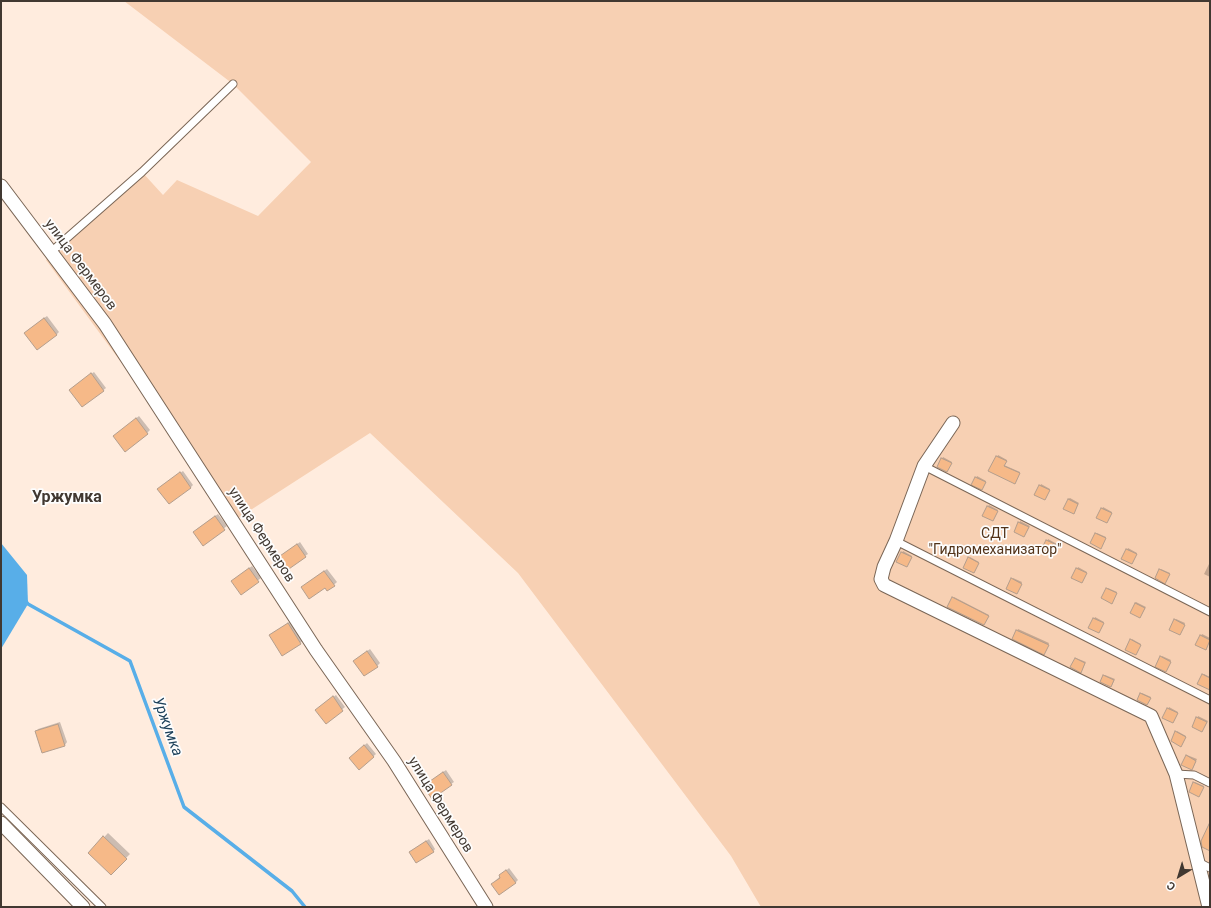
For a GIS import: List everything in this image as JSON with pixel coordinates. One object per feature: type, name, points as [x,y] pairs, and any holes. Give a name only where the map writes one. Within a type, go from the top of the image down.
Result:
[{"type":"street","name":"улица Фермеров","points":[[1,186],[105,324],[316,650],[394,760],[486,907]]},
{"type":"street","points":[[953,423],[924,466],[896,541],[884,567],[881,579],[884,584],[1150,716],[1176,774],[1209,907]]},
{"type":"street","points":[[1,823],[83,907]]},
{"type":"lane","points":[[51,252],[142,172],[233,84]]},
{"type":"lane","points":[[924,466],[1210,612]]},
{"type":"lane","points":[[896,541],[1210,700]]},
{"type":"lane","points":[[1176,774],[1194,775],[1210,783]]},
{"type":"lane","points":[[1,807],[102,907]]},
{"type":"lane","points":[[1198,862],[1210,868]]},
{"type":"green space","name":"СДТ \"Гидромеханизатор\"","points":[[124,1],[1210,1],[1210,907],[761,907],[731,856],[518,573],[370,433],[229,524],[126,369],[46,260],[59,246],[142,172],[163,195],[177,180],[258,216],[311,162],[233,84]]},
{"type":"water","points":[[1,543],[27,575],[28,604],[1,649]]},
{"type":"building","points":[[44,318],[57,335],[37,350],[24,333]]},
{"type":"building","points":[[91,373],[104,391],[82,407],[69,390]]},
{"type":"building","points":[[136,418],[148,434],[125,452],[113,436]]},
{"type":"building","points":[[996,456],[1007,461],[1004,466],[1020,473],[1015,484],[988,471]]},
{"type":"building","points":[[941,458],[952,463],[947,472],[937,467]]},
{"type":"building","points":[[180,472],[191,488],[169,504],[157,489]]},
{"type":"building","points":[[975,477],[986,482],[982,490],[971,485]]},
{"type":"building","points":[[1039,485],[1050,490],[1045,500],[1034,495]]},
{"type":"building","points":[[1068,499],[1078,504],[1074,514],[1063,509]]},
{"type":"building","points":[[987,506],[998,511],[993,521],[982,516]]},
{"type":"building","points":[[1101,508],[1112,513],[1107,523],[1096,518]]},
{"type":"building","points":[[215,516],[225,530],[203,546],[193,532]]},
{"type":"building","points":[[1018,522],[1029,527],[1024,537],[1014,532]]},
{"type":"building","points":[[1095,533],[1106,538],[1101,549],[1090,543]]},
{"type":"building","points":[[1046,540],[1057,545],[1052,555],[1041,550]]},
{"type":"building","points":[[297,544],[306,557],[286,571],[277,558]]},
{"type":"building","points":[[1126,549],[1137,554],[1132,564],[1121,559]]},
{"type":"building","points":[[901,552],[912,557],[907,567],[896,562]]},
{"type":"building","points":[[968,557],[979,563],[974,573],[963,568]]},
{"type":"building","points":[[249,568],[259,582],[241,595],[231,581]]},
{"type":"building","points":[[1076,568],[1087,573],[1082,583],[1071,578]]},
{"type":"building","points":[[1159,569],[1170,574],[1165,584],[1155,578]]},
{"type":"building","points":[[324,571],[335,586],[327,591],[325,588],[309,599],[301,587]]},
{"type":"building","points":[[1011,578],[1022,584],[1017,594],[1006,589]]},
{"type":"building","points":[[1106,588],[1117,593],[1112,604],[1101,598]]},
{"type":"building","points":[[952,597],[989,616],[984,625],[947,607]]},
{"type":"building","points":[[1135,603],[1145,608],[1140,618],[1130,613]]},
{"type":"building","points":[[1093,618],[1104,623],[1099,633],[1088,628]]},
{"type":"building","points":[[1174,619],[1185,625],[1180,635],[1169,630]]},
{"type":"building","points":[[288,623],[301,644],[282,656],[269,635]]},
{"type":"building","points":[[1016,630],[1049,645],[1044,655],[1012,639]]},
{"type":"building","points":[[1200,635],[1210,640],[1206,650],[1195,645]]},
{"type":"building","points":[[1130,639],[1141,645],[1136,655],[1125,650]]},
{"type":"building","points":[[367,651],[378,667],[364,676],[353,661]]},
{"type":"building","points":[[1160,656],[1171,662],[1166,672],[1155,667]]},
{"type":"building","points":[[1075,658],[1085,663],[1081,673],[1070,667]]},
{"type":"building","points":[[1202,674],[1210,678],[1210,690],[1197,684]]},
{"type":"building","points":[[1103,675],[1114,680],[1111,687],[1100,682]]},
{"type":"building","points":[[1140,693],[1151,698],[1147,705],[1137,700]]},
{"type":"building","points":[[333,696],[343,711],[326,724],[315,710]]},
{"type":"building","points":[[1167,708],[1178,713],[1173,723],[1162,718]]},
{"type":"building","points":[[1196,717],[1207,722],[1202,732],[1192,727]]},
{"type":"building","points":[[58,724],[65,746],[42,753],[35,731]]},
{"type":"building","points":[[1175,731],[1186,737],[1181,747],[1171,741]]},
{"type":"building","points":[[364,745],[374,757],[359,770],[349,758]]},
{"type":"building","points":[[1186,755],[1196,761],[1192,770],[1181,765]]},
{"type":"building","points":[[443,772],[452,785],[432,799],[423,786]]},
{"type":"building","points":[[1193,782],[1204,787],[1199,797],[1189,792]]},
{"type":"building","points":[[1210,822],[1210,851],[1202,847],[1201,841]]},
{"type":"building","points":[[103,836],[127,859],[111,875],[88,853]]},
{"type":"building","points":[[426,841],[434,852],[416,863],[409,852]]},
{"type":"building","points":[[506,870],[516,883],[499,895],[491,884],[500,878],[499,875]]},
{"type":"waterway","name":"Уржумка","points":[[25,600],[28,604],[130,661],[184,807],[292,891],[305,907]]},
{"type":"district","name":"Уржумка","points":[[67,498]]}]
